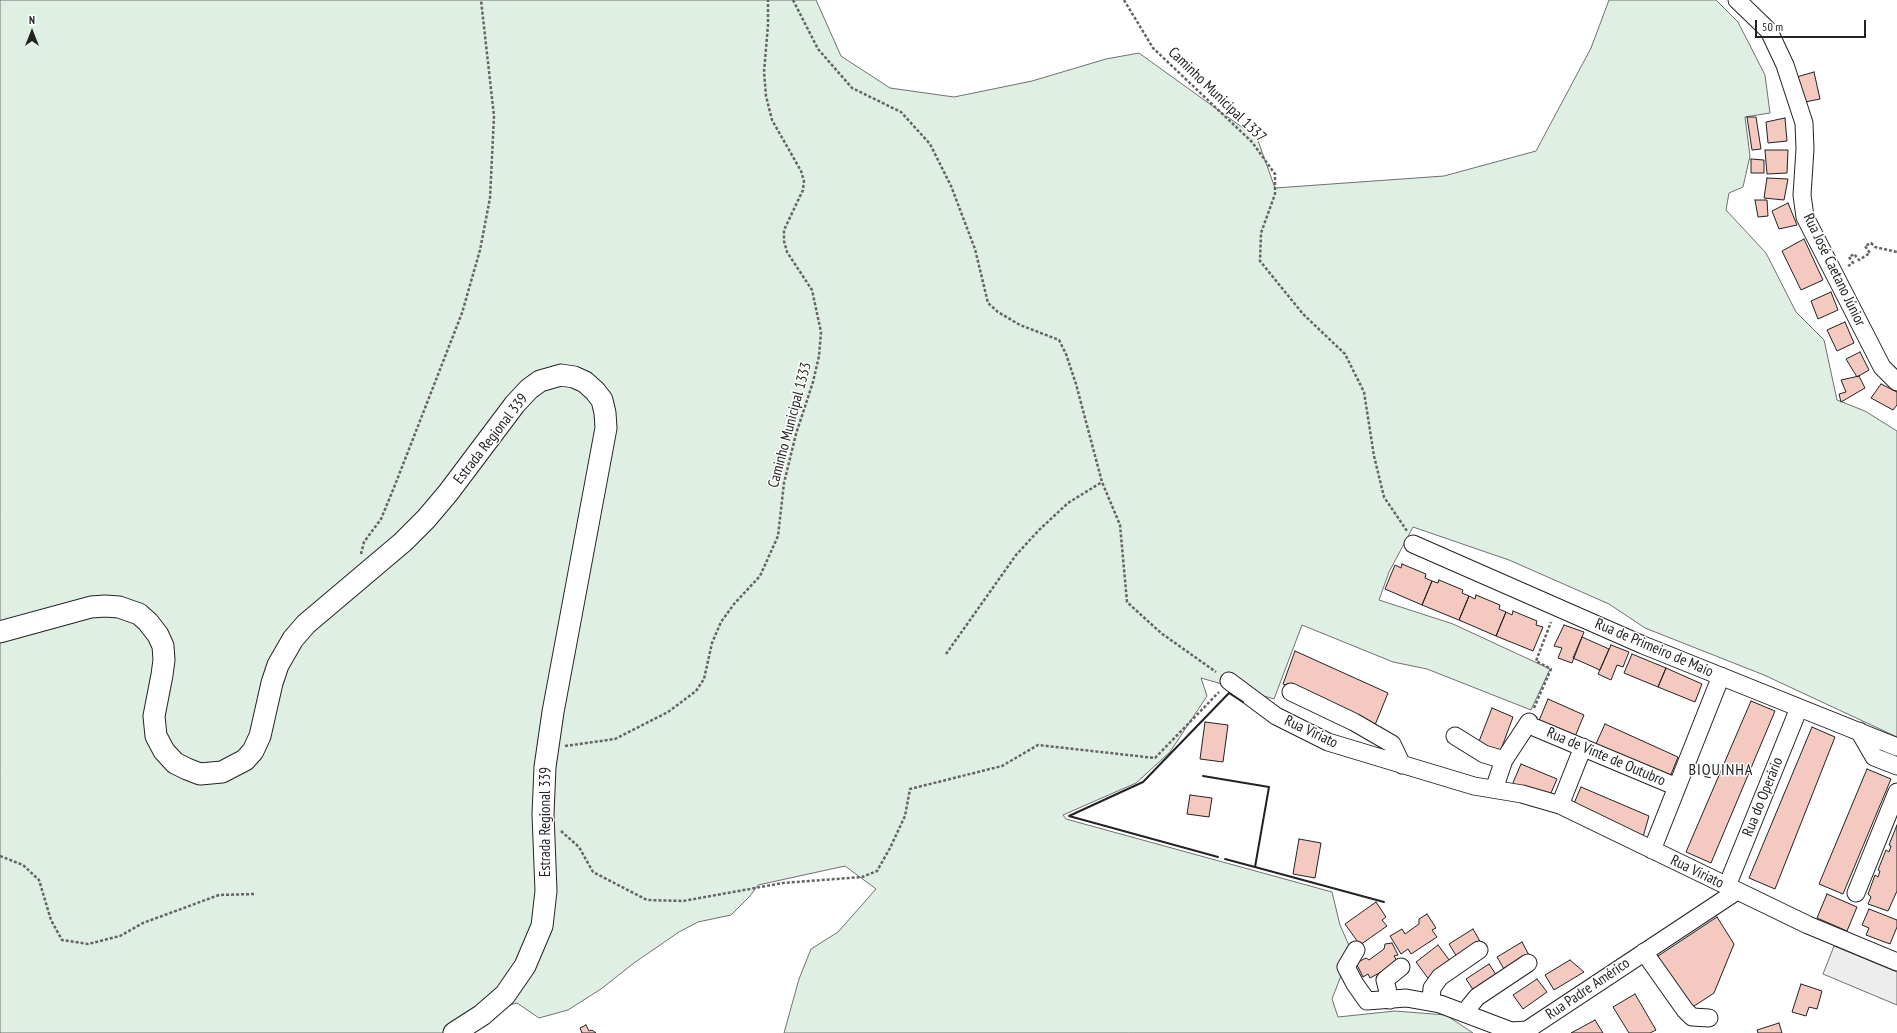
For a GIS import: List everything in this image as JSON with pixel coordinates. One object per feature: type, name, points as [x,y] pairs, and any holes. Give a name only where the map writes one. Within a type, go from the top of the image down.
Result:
[{"type":"main road","name":"Estrada Regional 339","points":[[0,632],[91,607],[119,607],[139,614],[148,622],[158,635],[163,646],[164,660],[154,716],[156,736],[164,751],[175,763],[187,770],[200,774],[222,772],[245,760],[253,751],[260,736],[276,671],[293,639],[306,624],[403,542],[426,519],[452,488],[515,404],[529,390],[540,381],[561,375],[574,377],[585,382],[602,400],[606,428],[547,749],[543,785],[546,892],[545,910],[538,938],[526,966],[505,995],[482,1015],[454,1033]]},
{"type":"street","name":"Rua José Caetano Júnior","points":[[1737,0],[1769,31],[1785,65],[1804,123],[1805,148],[1802,194],[1805,217],[1882,367],[1897,382]]},
{"type":"street","name":"Rua de Primeiro de Maio","points":[[1413,544],[1643,645],[1897,747]]},
{"type":"street","name":"Rua de Vinte de Outubro","points":[[1652,850],[1721,676]]},
{"type":"street","name":"Rua Viriato","points":[[1229,681],[1276,716],[1328,742],[1474,786],[1494,788],[1522,794],[1560,805],[1808,925],[1897,962]]},
{"type":"street","name":"Rua Viriato","points":[[1291,692],[1354,722],[1392,744],[1402,765]]},
{"type":"street","name":"Rua do Operário","points":[[1732,889],[1799,708]]},
{"type":"street","name":"Rua de Vinte de Outubro","points":[[1532,725],[1677,787]]},
{"type":"street","points":[[1494,788],[1504,760],[1532,725]]},
{"type":"street","points":[[1859,731],[1874,757],[1897,766]]},
{"type":"street","points":[[1455,736],[1484,754],[1504,760]]},
{"type":"street","points":[[1560,805],[1583,748]]},
{"type":"street","points":[[1856,894],[1897,792]]},
{"type":"street","name":"Rua Padre Américo","points":[[1356,950],[1346,967],[1355,984],[1368,1001],[1406,998],[1431,1002],[1511,1031],[1527,1030],[1644,952],[1732,889]]},
{"type":"street","points":[[1431,1002],[1432,988],[1440,977],[1479,950]]},
{"type":"street","name":"Rua Padre Américo","points":[[1644,952],[1685,1010],[1692,1017],[1710,1018]]},
{"type":"street","points":[[1464,1013],[1477,997],[1528,963]]},
{"type":"street","points":[[1390,1000],[1385,980],[1401,967]]},
{"type":"path","points":[[361,577],[358,563],[364,542],[381,519],[395,486],[462,313],[480,250],[490,198],[494,116],[481,0]]},
{"type":"path","name":"Caminho Municipal 1333","points":[[547,749],[615,739],[668,712],[696,691],[704,679],[712,643],[721,622],[734,604],[760,576],[778,536],[784,483],[796,434],[814,382],[819,356],[821,332],[812,290],[787,252],[784,241],[784,230],[803,190],[804,181],[801,170],[772,120],[766,96],[764,72],[768,25],[768,0]]},
{"type":"path","points":[[543,814],[578,847],[593,872],[648,900],[683,901],[783,883],[862,877],[877,871],[890,848],[905,816],[910,789],[1002,766],[1038,745],[1154,758],[1229,681],[1161,633],[1127,602],[1120,525],[1102,482],[1076,384],[1066,354],[1059,340],[1020,325],[998,312],[988,303],[975,249],[951,186],[930,144],[901,112],[852,88],[818,49],[793,0]]},
{"type":"path","name":"Caminho Municipal 1337","points":[[1124,0],[1153,48],[1252,142],[1275,174],[1275,194],[1261,233],[1260,261],[1303,314],[1345,354],[1364,392],[1374,456],[1384,497],[1404,524],[1413,544]]},
{"type":"path","points":[[1835,273],[1852,263],[1849,257],[1854,254],[1859,260],[1870,253],[1865,246],[1871,242],[1875,247],[1897,252]]},
{"type":"path","points":[[946,654],[1016,554],[1068,503],[1102,482]]},
{"type":"path","points":[[1532,725],[1551,669],[1536,661],[1557,607]]},
{"type":"path","points":[[0,856],[23,866],[38,880],[51,920],[62,940],[88,944],[120,936],[142,923],[219,895],[254,894]]},
{"type":"green space","points":[[0,0],[816,0],[841,56],[890,88],[954,97],[1032,81],[1106,59],[1139,53],[1257,138],[1275,188],[1444,176],[1536,151],[1591,48],[1609,0],[1716,0],[1738,22],[1765,75],[1770,113],[1745,117],[1750,156],[1743,187],[1729,193],[1726,210],[1766,253],[1796,312],[1824,340],[1837,400],[1865,411],[1897,431],[1897,737],[1764,675],[1645,628],[1609,604],[1509,560],[1413,527],[1389,572],[1379,600],[1453,624],[1550,669],[1531,710],[1427,669],[1393,662],[1302,625],[1274,699],[1201,678],[1207,696],[1170,752],[1136,783],[1063,815],[1066,819],[1332,892],[1340,925],[1351,950],[1332,999],[1338,1017],[1395,1011],[1446,1015],[1473,1033],[784,1033],[799,979],[811,949],[838,932],[876,889],[845,866],[758,885],[750,896],[731,915],[698,922],[679,932],[634,963],[601,989],[568,1010],[539,1018],[517,1003],[502,1007],[449,1033],[0,1033]]},
{"type":"shaded area","points":[[1834,946],[1897,972],[1897,1005],[1823,974]]},
{"type":"building","points":[[1814,72],[1820,99],[1805,102],[1793,78]]},
{"type":"building","points":[[1747,117],[1756,117],[1761,149],[1752,150]]},
{"type":"building","points":[[1785,118],[1787,141],[1768,143],[1766,122]]},
{"type":"building","points":[[1765,150],[1788,150],[1787,173],[1767,174]]},
{"type":"building","points":[[1751,159],[1764,160],[1764,173],[1751,173]]},
{"type":"building","points":[[1767,178],[1788,179],[1784,200],[1764,198]]},
{"type":"building","points":[[1755,200],[1767,200],[1768,216],[1758,217]]},
{"type":"building","points":[[1788,203],[1797,225],[1779,229],[1772,211]]},
{"type":"building","points":[[1804,239],[1823,280],[1801,290],[1782,251]]},
{"type":"building","points":[[1831,292],[1838,310],[1818,319],[1811,301]]},
{"type":"building","points":[[1845,322],[1854,343],[1837,351],[1827,330]]},
{"type":"building","points":[[1860,352],[1869,370],[1857,377],[1846,359]]},
{"type":"building","points":[[1859,376],[1865,388],[1841,402],[1839,394],[1846,392],[1841,380]]},
{"type":"building","points":[[1881,384],[1897,392],[1897,405],[1893,410],[1871,398]]},
{"type":"building","points":[[1402,564],[1426,574],[1425,578],[1432,581],[1422,605],[1385,589],[1395,565],[1401,568]]},
{"type":"building","points":[[1439,580],[1463,590],[1462,593],[1469,596],[1459,620],[1422,605],[1432,581],[1438,583]]},
{"type":"building","points":[[1476,595],[1500,605],[1499,609],[1506,612],[1496,636],[1459,620],[1469,596],[1475,599]]},
{"type":"building","points":[[1513,611],[1537,621],[1536,625],[1543,627],[1533,651],[1496,636],[1506,612],[1512,615]]},
{"type":"building","points":[[1564,625],[1584,632],[1572,663],[1558,658],[1562,648],[1554,646]]},
{"type":"building","points":[[1582,637],[1609,649],[1600,670],[1573,658]]},
{"type":"building","points":[[1611,645],[1629,652],[1623,667],[1617,665],[1611,680],[1598,674]]},
{"type":"building","points":[[1295,651],[1388,693],[1375,725],[1283,684]]},
{"type":"building","points":[[1632,654],[1666,668],[1658,687],[1624,673]]},
{"type":"building","points":[[1666,668],[1702,684],[1695,702],[1658,687]]},
{"type":"building","points":[[1548,699],[1584,715],[1574,739],[1538,723]]},
{"type":"building","points":[[1751,701],[1775,711],[1711,863],[1686,852]]},
{"type":"building","points":[[1492,708],[1513,717],[1499,755],[1478,744]]},
{"type":"building","points":[[1205,722],[1228,725],[1223,762],[1200,759]]},
{"type":"building","points":[[1605,724],[1678,757],[1670,777],[1595,746]]},
{"type":"building","points":[[1812,727],[1835,737],[1775,889],[1749,878]]},
{"type":"building","points":[[1521,764],[1557,779],[1548,800],[1512,785]]},
{"type":"building","points":[[1867,769],[1891,779],[1843,894],[1819,884]]},
{"type":"building","points":[[1581,787],[1649,816],[1643,837],[1572,808]]},
{"type":"building","points":[[1190,795],[1212,798],[1209,817],[1187,814]]},
{"type":"building","points":[[1897,825],[1897,891],[1888,911],[1868,904],[1871,897],[1868,894],[1875,875],[1878,877],[1880,871],[1878,870],[1886,850],[1889,852],[1891,846],[1889,845]]},
{"type":"building","points":[[1299,839],[1321,843],[1315,878],[1293,874]]},
{"type":"building","points":[[1827,894],[1857,907],[1847,931],[1817,918]]},
{"type":"building","points":[[1376,902],[1386,917],[1382,920],[1387,926],[1360,945],[1345,924]]},
{"type":"building","points":[[1869,909],[1897,920],[1897,927],[1890,944],[1866,935],[1869,928],[1862,925]]},
{"type":"building","points":[[1427,914],[1436,928],[1432,930],[1437,937],[1411,954],[1408,949],[1401,954],[1390,936],[1402,929],[1405,934],[1419,924],[1419,919]]},
{"type":"building","points":[[1717,917],[1734,944],[1714,993],[1688,1010],[1655,958]]},
{"type":"building","points":[[1473,929],[1481,943],[1457,957],[1449,944]]},
{"type":"building","points":[[1522,942],[1530,957],[1505,971],[1497,957]]},
{"type":"building","points":[[1392,943],[1398,955],[1394,956],[1398,963],[1370,978],[1368,974],[1363,977],[1356,963],[1366,958],[1369,960],[1384,949],[1385,944]]},
{"type":"building","points":[[1438,945],[1453,965],[1430,981],[1416,962]]},
{"type":"building","points":[[1570,960],[1584,972],[1554,990],[1545,975]]},
{"type":"building","points":[[1489,964],[1499,979],[1476,994],[1466,979]]},
{"type":"building","points":[[1537,979],[1547,992],[1523,1009],[1513,995]]},
{"type":"building","points":[[1801,984],[1822,991],[1817,1009],[1809,1007],[1806,1016],[1792,1012]]},
{"type":"building","points":[[1635,994],[1656,1030],[1650,1033],[1629,1033],[1613,1007]]},
{"type":"building","points":[[1595,1020],[1603,1033],[1571,1033]]},
{"type":"building","points":[[1779,1023],[1782,1033],[1758,1033],[1757,1030]]},
{"type":"building","points":[[586,1025],[589,1031],[592,1030],[596,1033],[582,1033],[580,1028]]},
{"type":"wall","points":[[1218,857],[1069,816],[1143,782],[1229,693],[1243,702]]},
{"type":"wall","points":[[1203,776],[1269,787],[1255,867],[1225,859]]},
{"type":"wall","points":[[1255,867],[1384,902]]},
{"type":"district","name":"BIQUINHA","points":[[1721,770]]}]
